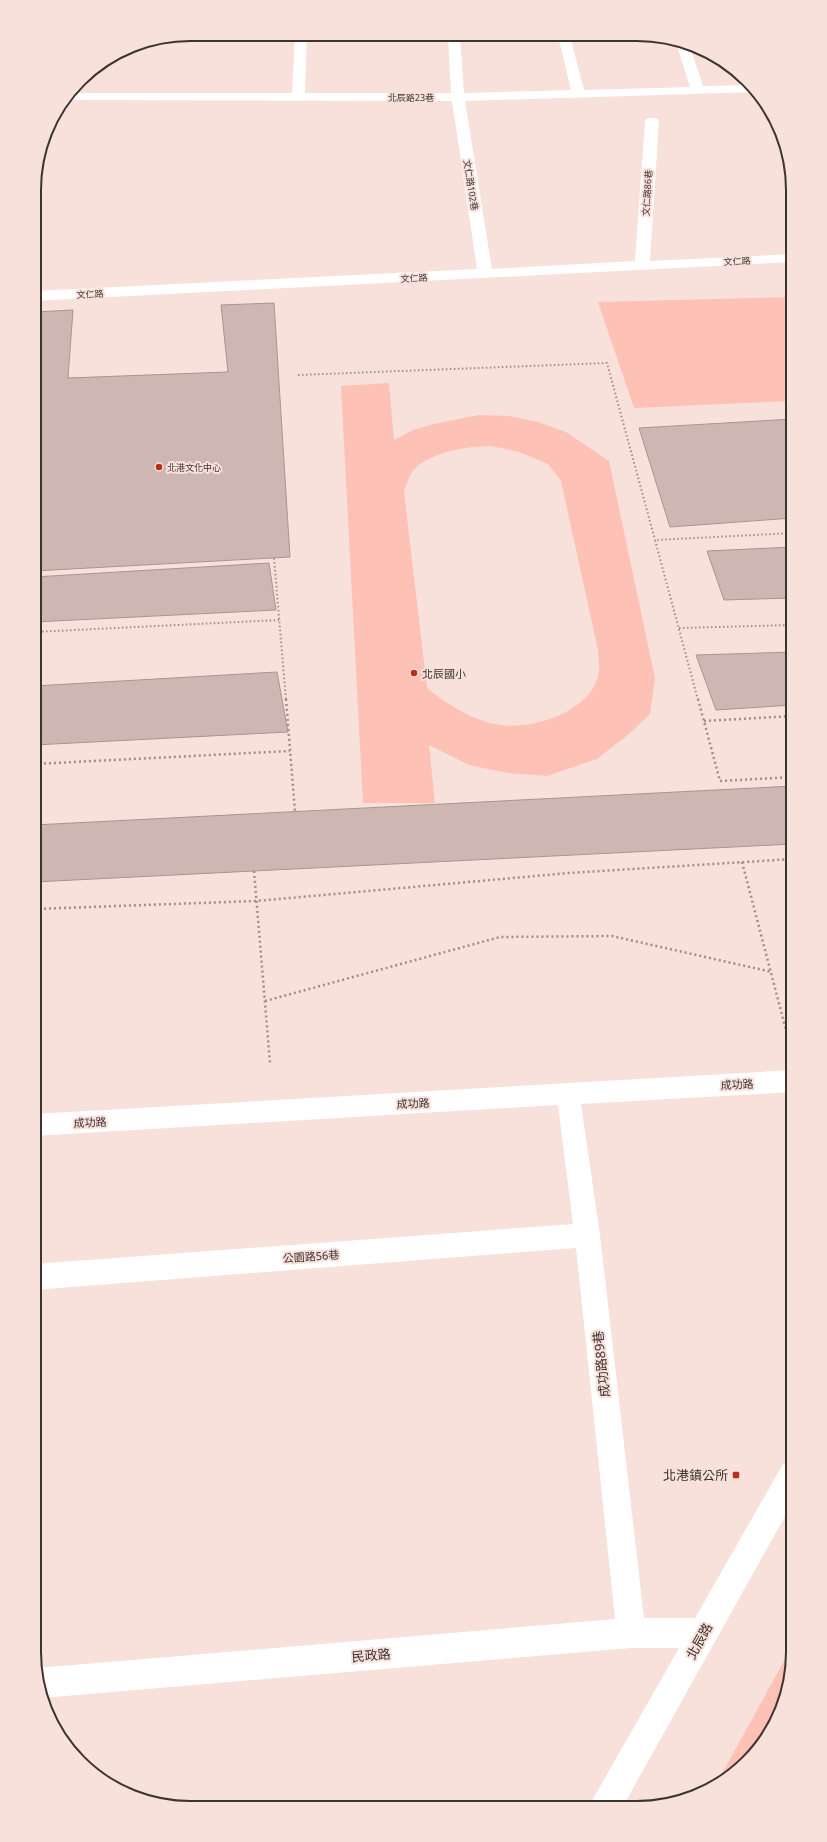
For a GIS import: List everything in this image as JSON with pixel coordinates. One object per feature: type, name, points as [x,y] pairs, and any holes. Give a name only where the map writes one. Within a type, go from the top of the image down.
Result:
[{"type":"street","points":[[298,97],[301,41]]},
{"type":"street","name":"文仁路102巷","points":[[454,41],[458,96],[485,274]]},
{"type":"street","points":[[565,41],[578,93]]},
{"type":"street","points":[[684,49],[698,90]]},
{"type":"street","name":"北辰路23巷","points":[[74,97],[458,96],[746,89]]},
{"type":"street","name":"文仁路86巷","points":[[642,266],[652,121]]},
{"type":"street","name":"文仁路","points":[[41,296],[786,258]]},
{"type":"street","name":"成功路","points":[[41,1126],[786,1081]]},
{"type":"street","name":"成功路89巷","points":[[568,1094],[587,1235],[631,1634]]},
{"type":"street","name":"公園路56巷","points":[[41,1276],[587,1235]]},
{"type":"street","name":"北辰路","points":[[609,1801],[786,1486]]},
{"type":"street","name":"民政路","points":[[44,1683],[631,1634],[704,1632]]},
{"type":"path","points":[[298,375],[607,363],[680,628],[720,781],[786,776]]},
{"type":"path","points":[[655,540],[786,533]]},
{"type":"path","points":[[274,558],[295,812]]},
{"type":"path","points":[[41,632],[279,620]]},
{"type":"path","points":[[680,628],[786,625]]},
{"type":"path","points":[[704,721],[786,716]]},
{"type":"path","points":[[41,764],[290,751]]},
{"type":"path","points":[[41,910],[256,901],[569,873],[786,859]]},
{"type":"path","points":[[742,862],[786,1026]]},
{"type":"path","points":[[254,871],[270,1063]]},
{"type":"path","points":[[265,1000],[500,937],[612,936],[772,972]]},
{"type":"shaded area","points":[[786,297],[786,401],[634,408],[598,302]]},
{"type":"shaded area","points":[[389,383],[394,440],[413,430],[434,424],[479,415],[509,416],[538,422],[566,432],[609,461],[655,678],[650,714],[630,733],[597,759],[547,776],[508,773],[469,765],[429,745],[435,803],[363,803],[341,386]],"holes":[[[491,446],[519,452],[548,464],[561,481],[598,650],[599,672],[594,686],[586,697],[574,707],[545,721],[514,726],[500,725],[480,720],[452,706],[427,688],[404,492],[413,470],[427,460],[436,456],[463,448]]]},
{"type":"shaded area","points":[[786,1658],[781,1691],[771,1718],[761,1735],[749,1750],[721,1775]]},
{"type":"building","name":"北港文化中心","points":[[274,303],[290,557],[41,571],[41,312],[73,310],[68,378],[228,372],[221,305]]},
{"type":"building","points":[[786,419],[786,519],[670,527],[639,428]]},
{"type":"building","points":[[786,547],[786,598],[724,600],[707,551]]},
{"type":"building","points":[[269,563],[276,610],[41,622],[41,577]]},
{"type":"building","points":[[786,652],[786,705],[716,710],[696,655]]},
{"type":"building","points":[[277,672],[288,732],[41,745],[41,686]]},
{"type":"building","points":[[786,786],[786,844],[41,882],[41,825]]},
{"type":"place","name":"北港文化中心","points":[[159,467]]},
{"type":"place","name":"北辰國小","points":[[414,673]]},
{"type":"place","name":"北港鎮公所","points":[[736,1475]]}]
